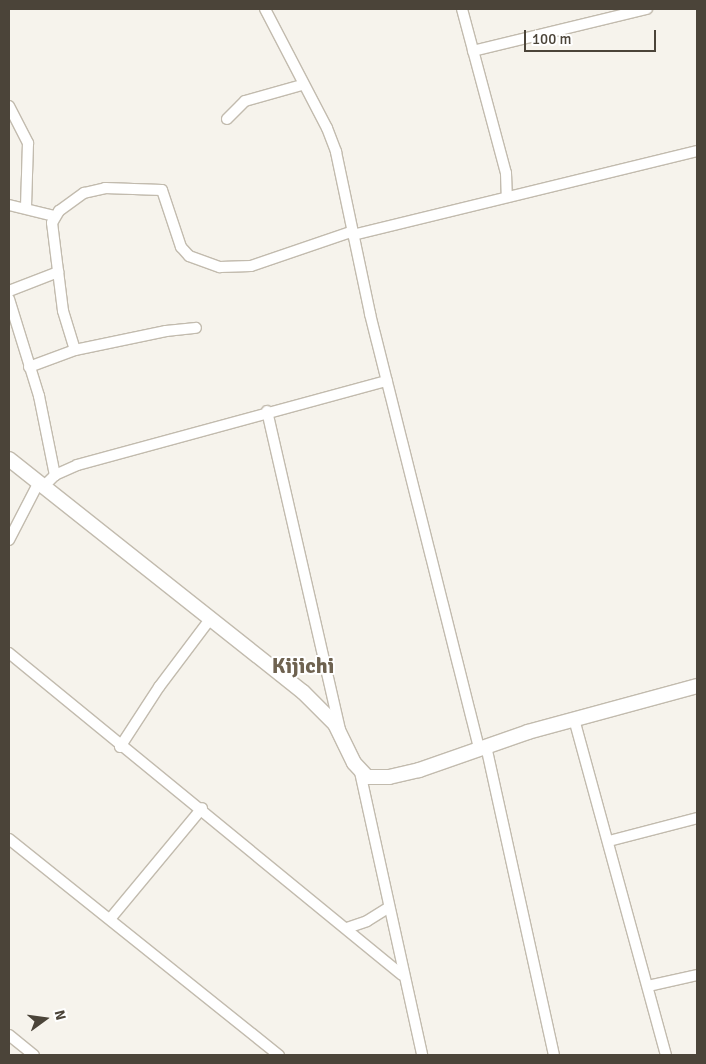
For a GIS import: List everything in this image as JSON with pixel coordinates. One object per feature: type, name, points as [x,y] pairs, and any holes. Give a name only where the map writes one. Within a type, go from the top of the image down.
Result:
[{"type":"street","points":[[265,9],[302,85],[332,138],[386,381],[483,747],[554,1055]]},
{"type":"street","points":[[462,9],[506,173],[507,197]]},
{"type":"street","points":[[473,51],[630,11],[647,9]]},
{"type":"street","points":[[228,119],[245,101],[302,85]]},
{"type":"street","points":[[9,106],[28,143],[26,207]]},
{"type":"street","points":[[75,350],[63,310],[52,224],[54,216],[80,196],[94,190],[162,190],[178,239],[189,256],[220,267],[241,269],[352,234],[697,151]]},
{"type":"street","points":[[506,173],[520,193]]},
{"type":"street","points":[[9,205],[26,207],[54,216]]},
{"type":"street","points":[[9,291],[58,272]]},
{"type":"street","points":[[9,299],[40,396],[55,475]]},
{"type":"street","points":[[30,367],[75,350],[166,330],[196,328]]},
{"type":"street","points":[[9,540],[41,484],[55,475],[78,465],[267,411],[386,381]]},
{"type":"street","points":[[267,411],[340,733]]},
{"type":"street","points":[[9,459],[303,692],[329,717],[340,733],[360,772],[402,975],[422,1055]]},
{"type":"street","points":[[120,747],[159,687],[211,618]]},
{"type":"street","points":[[9,653],[120,747],[202,808],[402,975]]},
{"type":"street","points":[[360,772],[372,778],[389,777],[574,719],[697,686]]},
{"type":"street","points":[[574,719],[609,841],[666,1055]]},
{"type":"street","points":[[110,919],[202,808]]},
{"type":"street","points":[[609,841],[697,818]]},
{"type":"street","points":[[9,839],[279,1055]]},
{"type":"street","points":[[347,928],[367,921],[388,908]]},
{"type":"street","points":[[648,986],[697,975]]},
{"type":"street","points":[[9,1035],[34,1055]]},
{"type":"district","name":"Kijichi","points":[[303,666]]}]
